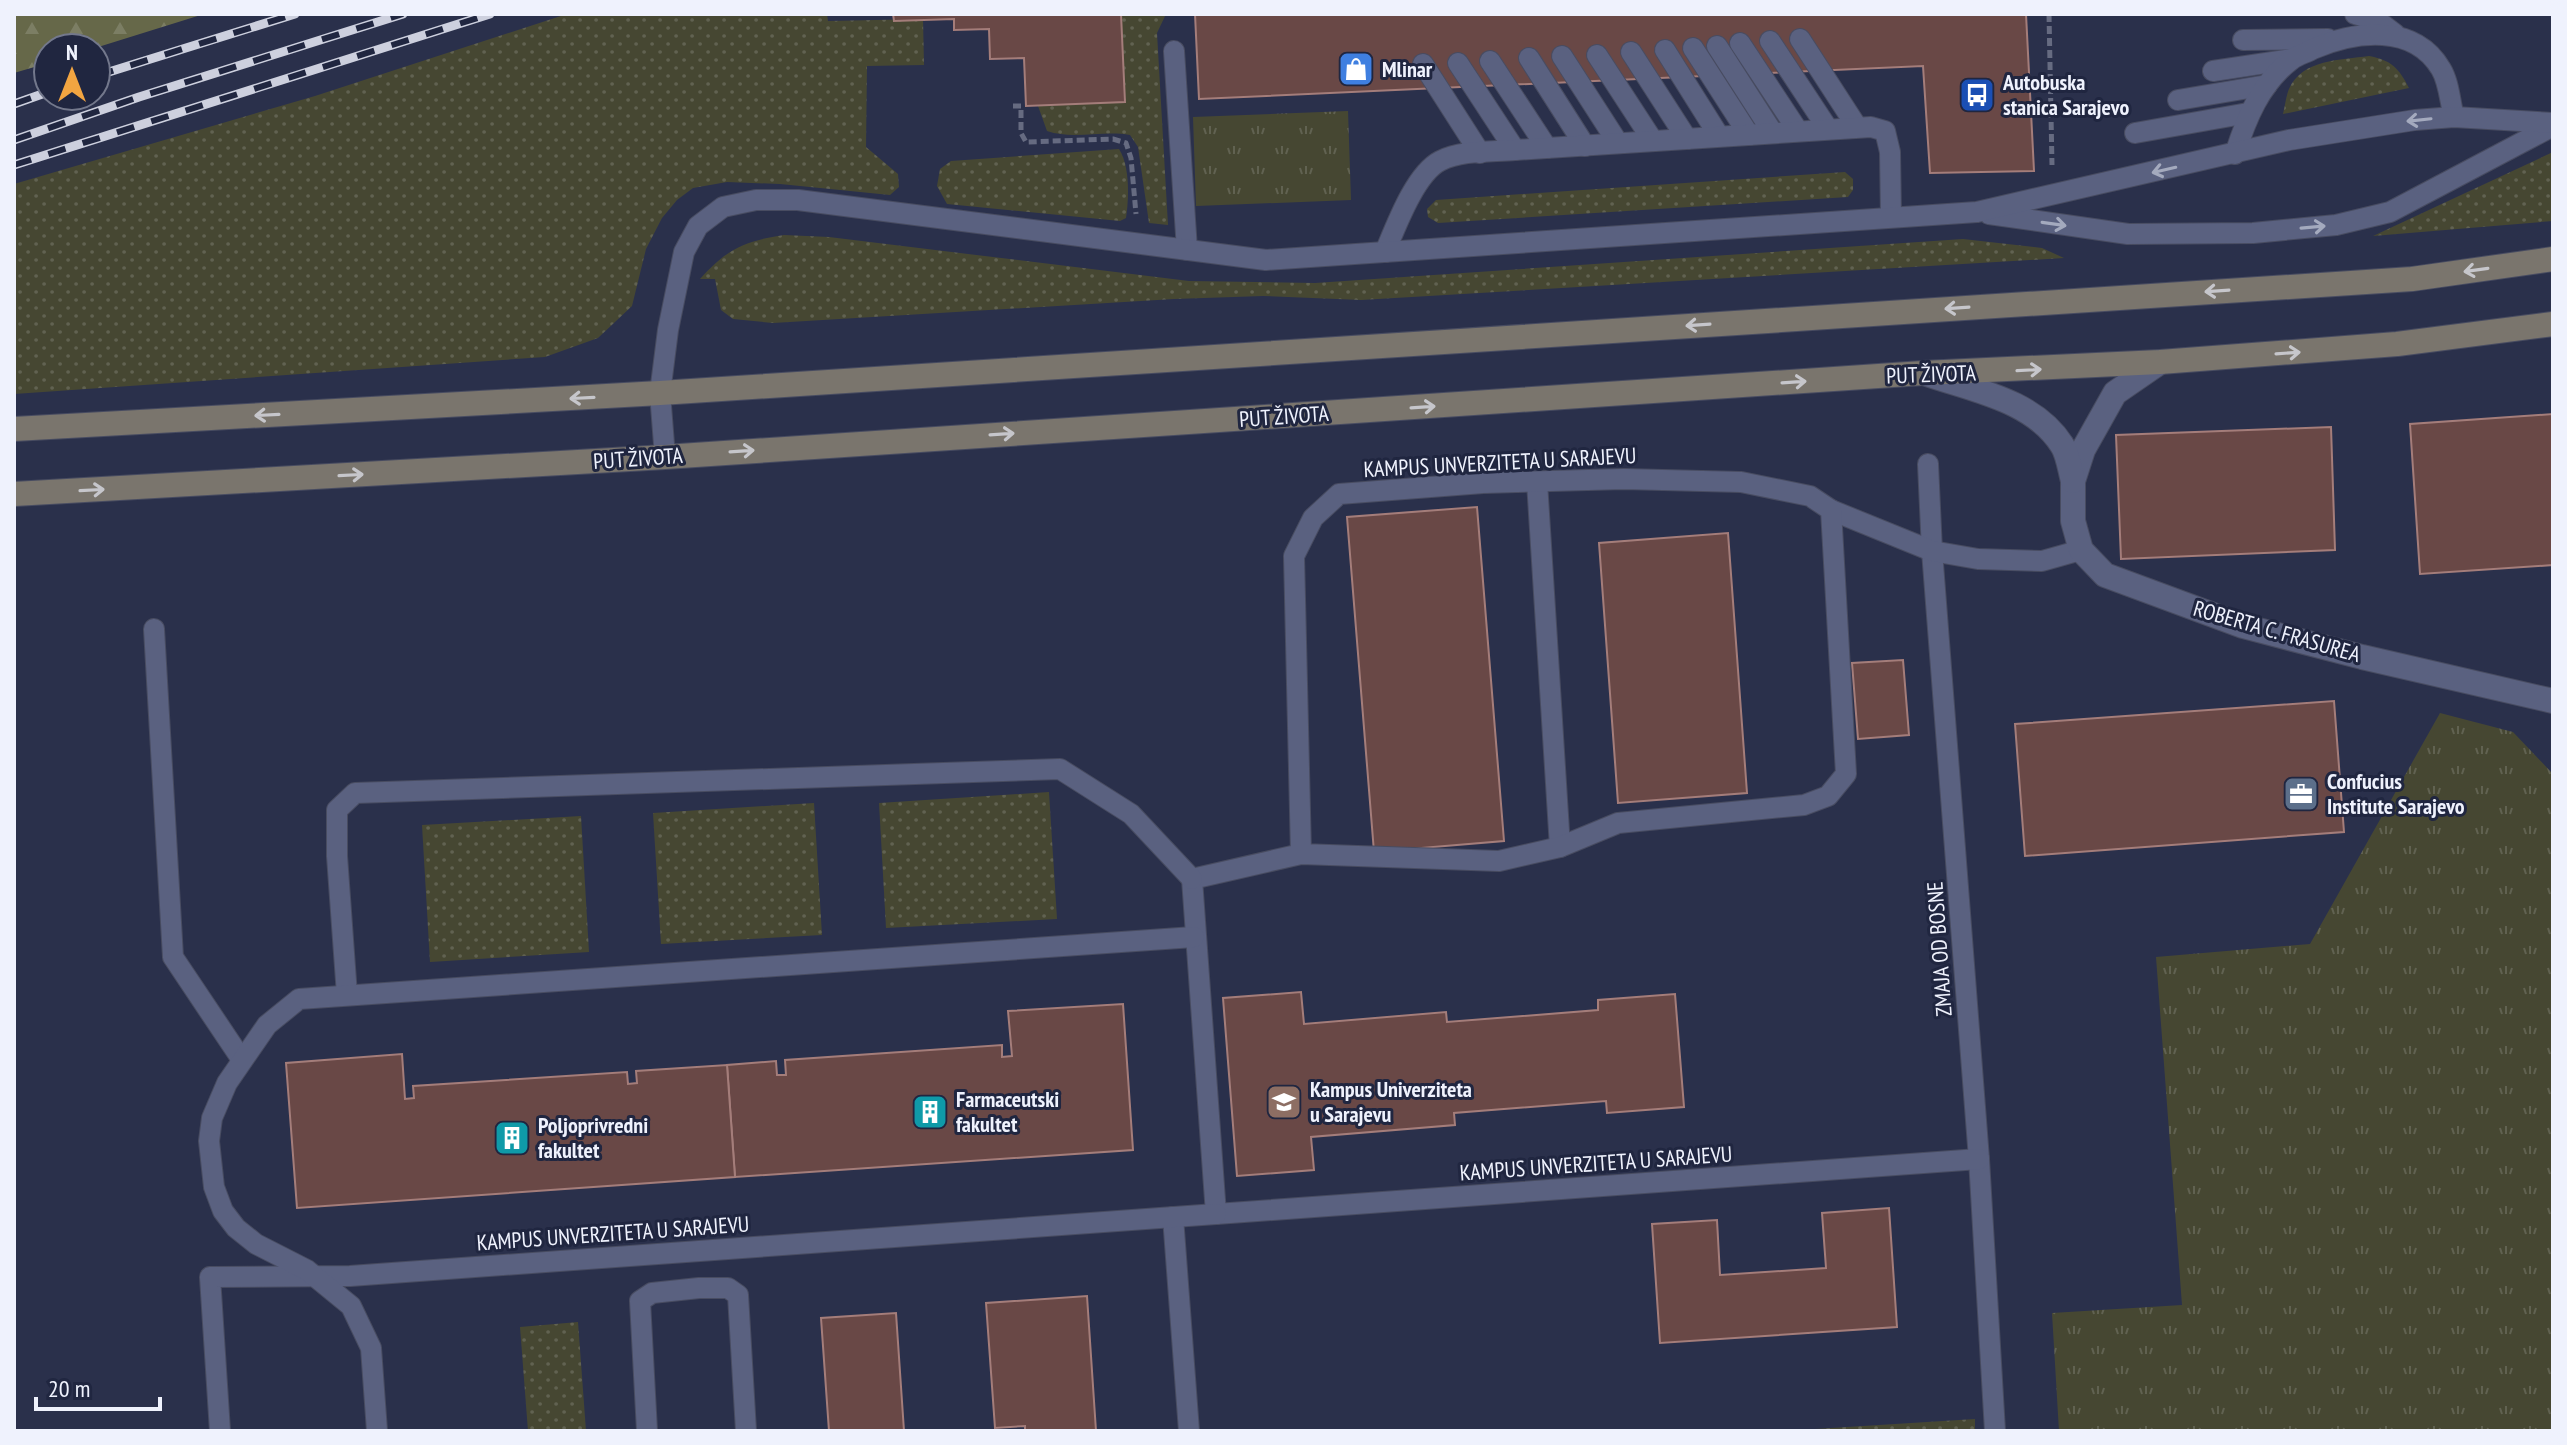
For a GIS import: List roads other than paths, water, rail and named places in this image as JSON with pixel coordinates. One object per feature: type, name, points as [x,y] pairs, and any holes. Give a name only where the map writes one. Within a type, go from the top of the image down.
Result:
[{"type":"street","points":[[14,429],[660,393],[2412,279],[2553,259]]},
{"type":"street","name":"PUT ŽIVOTA","points":[[14,494],[665,457],[1923,373],[2160,362],[2397,344],[2553,324]]},
{"type":"street","points":[[2073,481],[2083,450],[2115,393],[2160,362]]},
{"type":"street","points":[[1923,373],[2021,406],[2063,446],[2073,481],[2073,521],[2081,550]]},
{"type":"street","name":"ROBERTA C. FRASUREA","points":[[2081,550],[2105,575],[2243,626],[2553,701]]},
{"type":"lane","points":[[2355,14],[2378,21],[2398,37],[2427,50],[2442,71],[2454,117]]},
{"type":"lane","points":[[2243,40],[2336,39],[2371,33],[2398,37]]},
{"type":"lane","points":[[1800,39],[1857,127]]},
{"type":"lane","points":[[2213,71],[2292,59],[2336,39]]},
{"type":"lane","points":[[1770,41],[1828,129]]},
{"type":"lane","points":[[1740,43],[1798,131]]},
{"type":"lane","points":[[1717,46],[1773,133]]},
{"type":"lane","points":[[1693,48],[1749,135]]},
{"type":"lane","points":[[1665,50],[1719,136]]},
{"type":"lane","points":[[1174,51],[1187,250]]},
{"type":"lane","points":[[1631,52],[1687,139]]},
{"type":"lane","points":[[1597,55],[1653,141]]},
{"type":"lane","points":[[1562,56],[1618,143]]},
{"type":"lane","points":[[1529,58],[1585,146]]},
{"type":"lane","points":[[2235,154],[2248,113],[2267,85],[2292,59]]},
{"type":"lane","points":[[1490,61],[1547,148]]},
{"type":"lane","points":[[1458,63],[1515,150]]},
{"type":"lane","points":[[1423,64],[1480,153]]},
{"type":"lane","points":[[2178,100],[2267,85]]},
{"type":"lane","points":[[2135,133],[2248,113]]},
{"type":"lane","points":[[665,457],[660,393],[668,330],[684,252],[698,226],[723,207],[756,200],[798,200],[1266,260],[1977,212],[2289,140],[2454,117],[2553,124]]},
{"type":"lane","points":[[1977,212],[2128,234],[2253,233],[2336,225],[2390,212],[2553,124]]},
{"type":"lane","points":[[1385,252],[1400,215],[1429,169],[1441,160],[1515,150],[1871,127],[1885,131],[1890,152],[1891,217]]},
{"type":"lane","name":"ZMAJA OD BOSNE","points":[[1928,464],[1979,1159],[1995,1431]]},
{"type":"lane","name":"KAMPUS UNVERZITETA U SARAJEVU","points":[[1301,854],[1294,556],[1313,518],[1339,494],[1624,479],[1741,482],[1810,496],[1831,510],[1932,551],[1978,559],[2042,561],[2081,550]]},
{"type":"lane","points":[[1537,482],[1560,847]]},
{"type":"lane","points":[[1192,879],[1301,854],[1499,861],[1560,847],[1618,823],[1804,805],[1828,796],[1846,774],[1831,510]]},
{"type":"lane","points":[[154,629],[173,957],[242,1060]]},
{"type":"lane","points":[[347,995],[337,856],[337,810],[355,793],[1060,769],[1131,814],[1192,879],[1216,1214]]},
{"type":"lane","points":[[377,1431],[371,1348],[351,1306],[315,1277],[256,1244],[236,1228],[223,1211],[214,1187],[209,1141],[212,1118],[227,1083],[267,1025],[299,999],[1194,937]]},
{"type":"lane","name":"KAMPUS UNVERZITETA U SARAJEVU","points":[[220,1431],[210,1277],[315,1277],[1979,1159]]},
{"type":"lane","points":[[1173,1217],[1189,1431]]},
{"type":"lane","points":[[647,1431],[640,1301],[652,1293],[728,1288],[738,1295],[746,1431]]},
{"type":"railway","points":[[112,71],[295,14]]},
{"type":"railway","points":[[14,140],[403,14]]},
{"type":"railway","points":[[14,165],[490,14]]},
{"type":"railway","points":[[14,104],[32,98]]},
{"type":"place","name":"Mlinar","points":[[1356,69]]},
{"type":"place","name":"Autobuska stanica Sarajevo","points":[[1977,95]]},
{"type":"place","name":"Confucius Institute Sarajevo","points":[[2301,794]]},
{"type":"place","name":"Kampus Univerziteta u Sarajevu","points":[[1284,1102]]},
{"type":"place","name":"Farmaceutski fakultet","points":[[930,1112]]},
{"type":"place","name":"Poljoprivredni fakultet","points":[[512,1138]]}]
